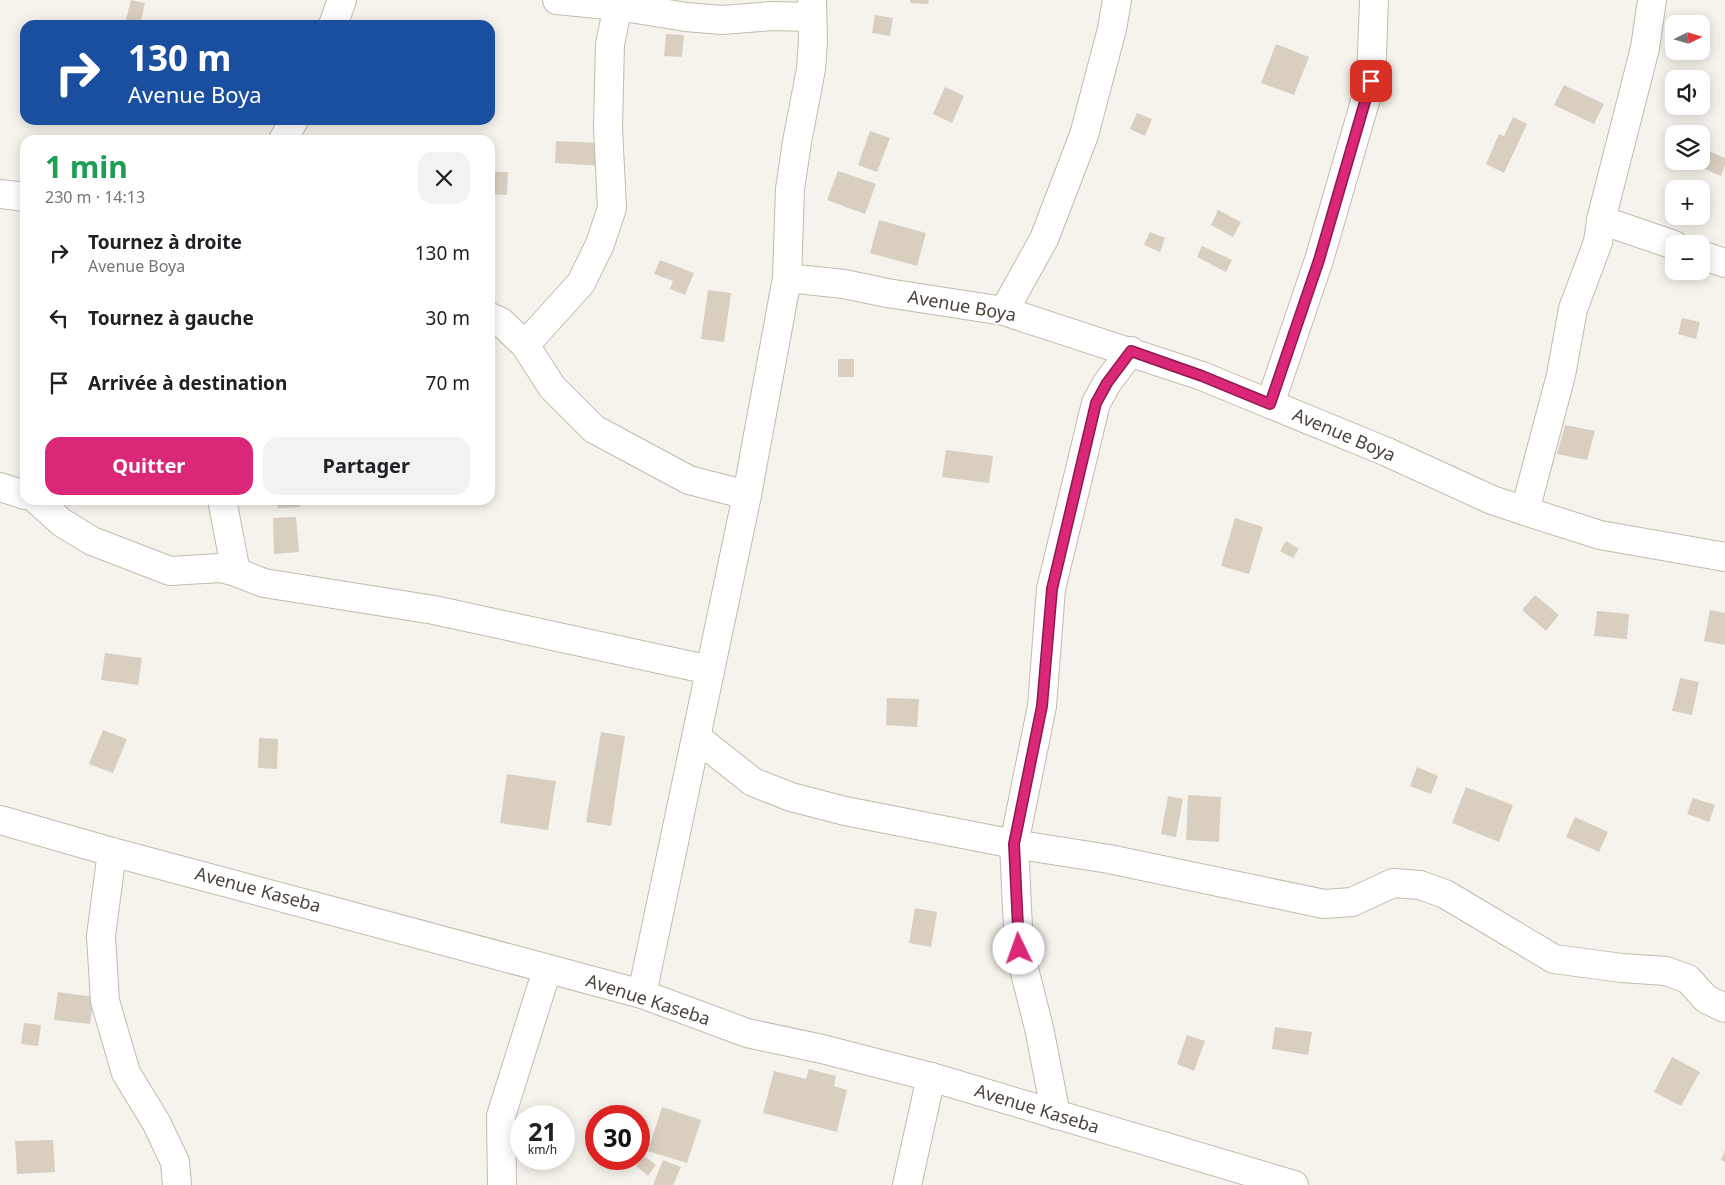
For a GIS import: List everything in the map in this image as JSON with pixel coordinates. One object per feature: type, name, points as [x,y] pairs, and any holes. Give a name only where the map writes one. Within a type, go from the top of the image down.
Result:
[{"type":"street","points":[[335,20],[342,0]]},
{"type":"street","points":[[557,0],[616,3],[686,17],[722,20],[773,16],[812,8],[813,41],[811,68],[790,189],[787,278],[747,495],[642,994]]},
{"type":"street","points":[[1004,311],[1044,239],[1081,143],[1118,0]]},
{"type":"street","points":[[1270,404],[1319,260],[1371,81],[1374,0]]},
{"type":"street","points":[[1525,511],[1561,375],[1573,309],[1598,242],[1601,220],[1645,48],[1652,0]]},
{"type":"street","points":[[525,345],[581,284],[600,244],[612,208],[608,128],[610,44],[616,3]]},
{"type":"street","points":[[0,194],[20,196]]},
{"type":"street","points":[[1601,220],[1665,242]]},
{"type":"street","points":[[1710,258],[1725,263]]},
{"type":"street","name":"Avenue Boya","points":[[787,278],[844,284],[887,293],[1004,311],[1131,351],[1202,376],[1387,452],[1492,500],[1600,536],[1725,557]]},
{"type":"street","points":[[495,319],[501,322],[525,345],[552,387],[594,429],[688,480],[747,495]]},
{"type":"street","points":[[1056,1115],[1039,1028],[1019,949],[1014,844],[1042,706],[1052,589],[1060,552],[1096,403],[1107,383],[1131,351]]},
{"type":"street","points":[[0,487],[20,493]]},
{"type":"street","points":[[43,505],[61,522],[92,542],[170,571],[220,568],[264,583],[434,610],[710,670]]},
{"type":"street","points":[[223,505],[236,572]]},
{"type":"street","points":[[696,737],[753,782],[791,798],[845,811],[1014,844],[1109,859],[1324,904],[1352,902],[1393,883],[1420,885],[1445,894],[1554,959],[1622,968],[1666,971],[1688,979],[1706,1000],[1725,1008]]},
{"type":"street","name":"Avenue Kaseba","points":[[0,820],[547,970],[642,994],[747,1033],[822,1049],[931,1077],[1284,1184]]},
{"type":"street","points":[[112,852],[101,936],[105,1001],[126,1073],[156,1122],[175,1162],[177,1185]]},
{"type":"street","points":[[502,1185],[501,1116],[547,970]]},
{"type":"street","points":[[907,1185],[931,1077]]},
{"type":"building","points":[[131,0],[145,3],[141,20],[126,20]]},
{"type":"building","points":[[910,0],[929,0],[928,4],[910,3]]},
{"type":"building","points":[[875,15],[893,18],[890,36],[872,33]]},
{"type":"building","points":[[666,34],[684,35],[682,57],[664,56]]},
{"type":"building","points":[[1276,44],[1309,57],[1294,95],[1261,83]]},
{"type":"building","points":[[1564,85],[1604,104],[1594,124],[1554,105]]},
{"type":"building","points":[[945,87],[964,96],[952,123],[933,114]]},
{"type":"building","points":[[1137,113],[1152,119],[1145,136],[1130,129]]},
{"type":"building","points":[[1513,117],[1527,124],[1504,173],[1486,164],[1499,134],[1504,136]]},
{"type":"building","points":[[870,131],[890,138],[877,172],[858,165]]},
{"type":"building","points":[[556,141],[602,143],[601,166],[555,163]]},
{"type":"building","points":[[1710,152],[1725,158],[1725,165],[1721,176],[1707,170],[1710,170]]},
{"type":"building","points":[[838,171],[876,184],[865,214],[827,200]]},
{"type":"building","points":[[495,172],[508,172],[507,195],[495,194]]},
{"type":"building","points":[[1218,210],[1241,222],[1233,237],[1211,225]]},
{"type":"building","points":[[879,220],[926,233],[917,266],[870,253]]},
{"type":"building","points":[[1150,232],[1165,238],[1160,252],[1144,245]]},
{"type":"building","points":[[1202,246],[1232,260],[1226,272],[1197,257]]},
{"type":"building","points":[[660,260],[694,273],[685,295],[670,289],[673,281],[654,274]]},
{"type":"building","points":[[708,290],[731,293],[724,342],[701,339]]},
{"type":"building","points":[[1682,318],[1700,322],[1696,339],[1678,334]]},
{"type":"building","points":[[838,359],[854,359],[854,377],[838,377]]},
{"type":"building","points":[[1565,425],[1595,431],[1587,460],[1557,454]]},
{"type":"building","points":[[946,450],[993,456],[989,483],[942,477]]},
{"type":"building","points":[[278,505],[300,505],[300,507],[278,508]]},
{"type":"building","points":[[296,517],[299,552],[274,554],[273,518]]},
{"type":"building","points":[[1235,518],[1263,527],[1249,574],[1221,566]]},
{"type":"building","points":[[1286,541],[1299,549],[1293,558],[1280,551]]},
{"type":"building","points":[[1535,595],[1559,615],[1546,631],[1522,610]]},
{"type":"building","points":[[1710,610],[1725,613],[1725,645],[1704,641]]},
{"type":"building","points":[[1597,611],[1629,614],[1627,639],[1594,636]]},
{"type":"building","points":[[105,653],[142,658],[138,685],[101,680]]},
{"type":"building","points":[[1680,678],[1699,682],[1692,715],[1672,711]]},
{"type":"building","points":[[887,698],[919,699],[917,727],[886,725]]},
{"type":"building","points":[[103,730],[127,739],[113,773],[89,764]]},
{"type":"building","points":[[601,732],[625,736],[611,826],[586,822]]},
{"type":"building","points":[[259,738],[278,739],[277,769],[258,768]]},
{"type":"building","points":[[1417,767],[1438,776],[1431,794],[1410,786]]},
{"type":"building","points":[[507,774],[556,781],[548,830],[500,823]]},
{"type":"building","points":[[1466,787],[1513,805],[1499,842],[1452,823]]},
{"type":"building","points":[[1188,795],[1221,797],[1219,842],[1186,840]]},
{"type":"building","points":[[1168,796],[1183,799],[1176,837],[1161,834]]},
{"type":"building","points":[[1693,798],[1715,805],[1709,822],[1687,814]]},
{"type":"building","points":[[1575,817],[1608,832],[1599,852],[1566,837]]},
{"type":"building","points":[[915,908],[937,912],[931,947],[909,943]]},
{"type":"building","points":[[58,992],[94,997],[90,1024],[54,1020]]},
{"type":"building","points":[[24,1023],[41,1025],[38,1046],[21,1044]]},
{"type":"building","points":[[1275,1027],[1312,1032],[1308,1055],[1272,1049]]},
{"type":"building","points":[[1187,1035],[1205,1041],[1194,1071],[1177,1064]]},
{"type":"building","points":[[1672,1057],[1700,1072],[1681,1106],[1654,1092]]},
{"type":"building","points":[[809,1069],[836,1076],[834,1086],[847,1090],[837,1132],[763,1113],[774,1071],[806,1079]]},
{"type":"building","points":[[662,1107],[701,1120],[687,1163],[650,1152],[650,1145]]},
{"type":"building","points":[[53,1140],[55,1172],[17,1174],[15,1141]]},
{"type":"building","points":[[1725,1150],[1725,1162],[1721,1160]]},
{"type":"building","points":[[650,1160],[656,1165],[648,1176],[641,1170],[650,1170]]},
{"type":"building","points":[[663,1160],[681,1167],[673,1185],[653,1185]]},
{"type":"route","points":[[1019,949],[1014,844],[1042,706],[1052,589],[1096,403],[1107,383],[1131,351],[1202,376],[1270,404],[1319,260],[1371,81]]}]
